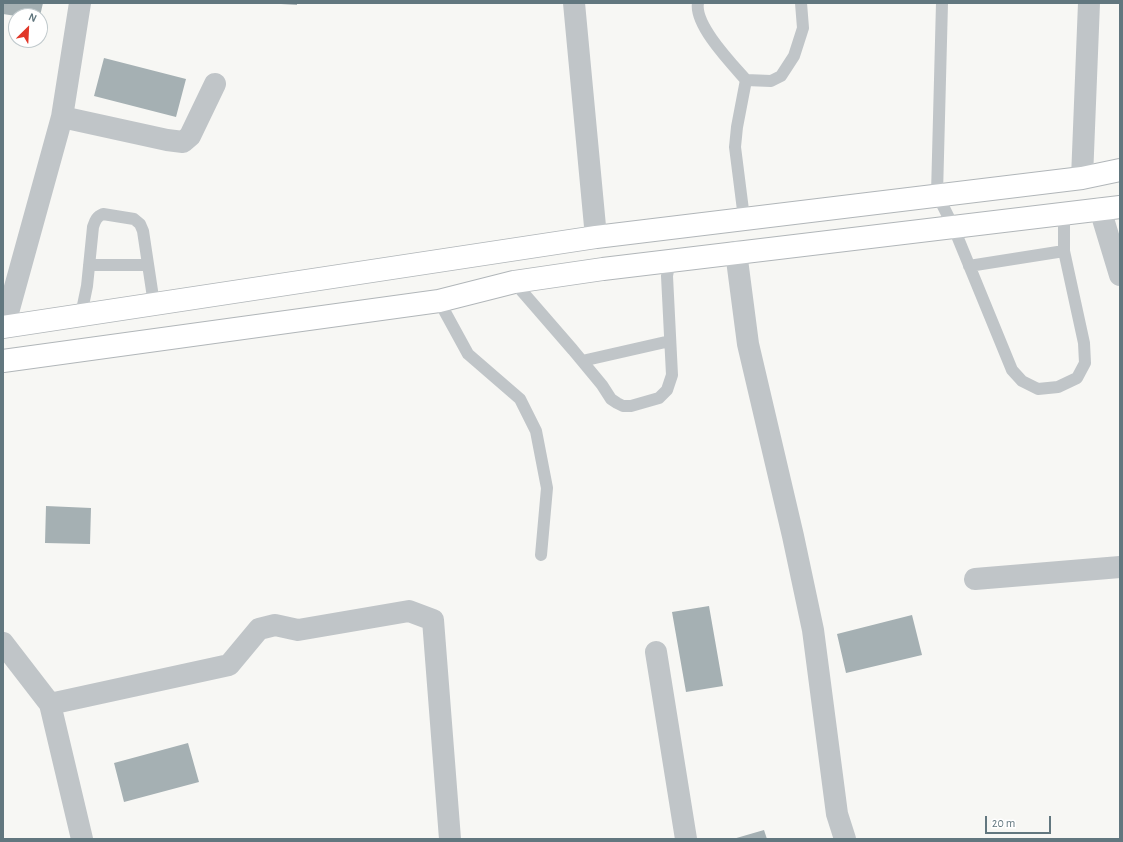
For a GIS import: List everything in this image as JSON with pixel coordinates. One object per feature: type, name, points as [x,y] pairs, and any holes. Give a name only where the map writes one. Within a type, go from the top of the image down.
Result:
[{"type":"highway","points":[[4,327],[596,237],[937,194],[1082,178],[1120,170]]},
{"type":"highway","points":[[3,361],[439,301],[514,282],[603,268],[1110,208]]},
{"type":"street","points":[[4,327],[62,117],[80,3]]},
{"type":"street","points":[[574,3],[596,237]]},
{"type":"street","points":[[1082,178],[1089,3]]},
{"type":"street","points":[[62,117],[167,140],[183,142],[190,136],[215,84]]},
{"type":"street","points":[[1110,208],[1120,275]]},
{"type":"street","points":[[736,252],[748,344],[813,630],[837,814],[845,839]]},
{"type":"street","points":[[974,579],[1120,567]]},
{"type":"street","points":[[50,704],[229,665],[259,629],[275,625],[298,630],[409,611],[433,620],[450,839]]},
{"type":"street","points":[[3,643],[50,704],[82,839]]},
{"type":"street","points":[[656,652],[686,839]]},
{"type":"lane","points":[[698,3],[701,20],[712,39],[746,80]]},
{"type":"lane","points":[[746,80],[771,80],[781,76],[794,56],[803,28],[801,3]]},
{"type":"lane","points":[[942,3],[937,194],[952,226],[1012,370],[1022,382],[1038,389],[1058,387],[1077,378],[1085,363],[1084,343],[1064,251],[1064,213]]},
{"type":"lane","points":[[744,218],[735,147],[737,127],[746,80]]},
{"type":"lane","points":[[81,315],[86,295],[93,227],[95,220],[103,214],[138,220],[143,231],[154,304]]},
{"type":"lane","points":[[969,266],[1064,251]]},
{"type":"lane","points":[[514,282],[582,361],[611,399],[623,406],[631,406],[659,398],[667,390],[672,375],[668,276],[670,260]]},
{"type":"lane","points":[[90,265],[148,265]]},
{"type":"lane","points":[[439,301],[468,354],[520,399],[536,431],[548,488],[541,555]]},
{"type":"lane","points":[[582,361],[670,341]]},
{"type":"building","points":[[3,3],[43,3],[42,8],[8,8],[8,15],[3,14]]},
{"type":"building","points":[[297,3],[297,5],[281,4]]},
{"type":"building","points":[[104,58],[186,79],[176,117],[94,96]]},
{"type":"building","points":[[46,506],[91,508],[90,544],[45,543]]},
{"type":"building","points":[[709,606],[723,686],[686,692],[672,612]]},
{"type":"building","points":[[912,615],[922,655],[846,673],[837,634]]},
{"type":"building","points":[[188,743],[199,782],[124,802],[114,763]]},
{"type":"building","points":[[764,830],[767,839],[733,839]]}]
